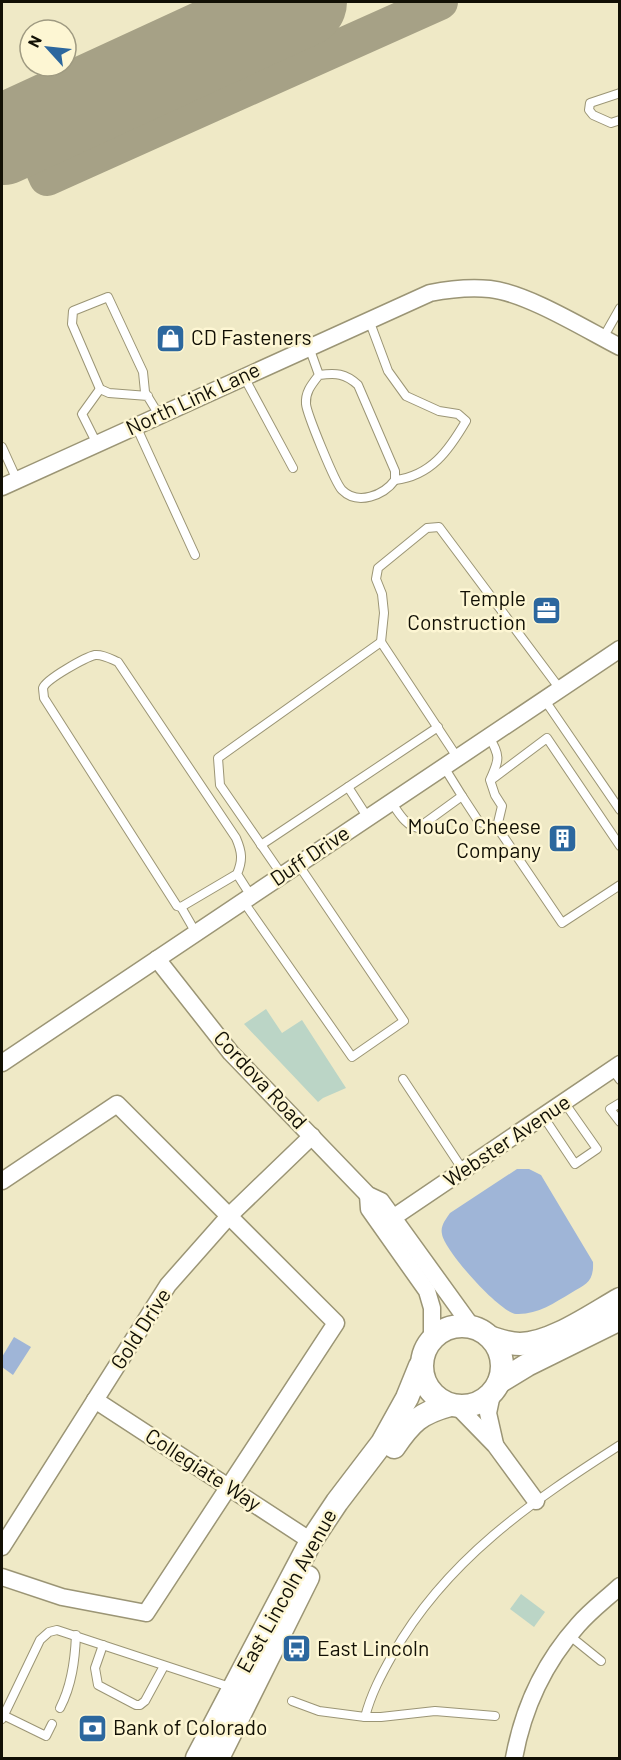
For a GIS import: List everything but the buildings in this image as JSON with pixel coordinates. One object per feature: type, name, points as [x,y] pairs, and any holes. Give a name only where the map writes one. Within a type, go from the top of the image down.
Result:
[{"type":"street","name":"North Link Lane","points":[[2,487],[430,293],[470,287],[492,289],[516,296],[620,346]]},
{"type":"street","name":"Duff Drive","points":[[2,1064],[620,649]]},
{"type":"street","name":"Cordova Road","points":[[157,959],[231,1053],[368,1195],[381,1201],[472,1327]]},
{"type":"street","name":"Webster Avenue","points":[[394,1217],[564,1102],[617,1071]]},
{"type":"street","points":[[2,1181],[117,1104],[336,1323],[146,1613],[62,1597],[2,1576]]},
{"type":"street","name":"Gold Drive","points":[[2,1547],[168,1285],[229,1215],[312,1136]]},
{"type":"street","name":"Cordova Road","points":[[368,1195],[369,1209],[427,1291],[432,1308],[432,1340]]},
{"type":"street","points":[[536,1501],[495,1445],[454,1406],[431,1393],[425,1385],[420,1366],[426,1348],[446,1329],[459,1326],[472,1327],[492,1338],[521,1344],[534,1342],[551,1336],[620,1299]]},
{"type":"street","points":[[454,1406],[469,1406],[527,1365],[620,1319]]},
{"type":"street","points":[[492,1338],[502,1359],[488,1413],[495,1445]]},
{"type":"street","name":"East Lincoln Avenue","points":[[197,1758],[311,1541],[337,1502],[382,1443],[407,1398],[420,1366]]},
{"type":"street","name":"Collegiate Way","points":[[95,1400],[311,1541]]},
{"type":"street","name":"East Lincoln Avenue","points":[[218,1758],[326,1546],[369,1481],[413,1421],[433,1410],[454,1406]]},
{"type":"street","points":[[514,1758],[519,1732],[533,1693],[550,1662],[578,1624],[620,1586]]},
{"type":"lane","points":[[620,93],[597,99],[590,103],[589,110],[593,115],[611,123],[620,120]]},
{"type":"lane","points":[[148,396],[108,393],[100,388],[72,324],[73,310],[108,297],[143,372],[145,392],[148,396],[159,415]]},
{"type":"lane","points":[[603,338],[620,308]]},
{"type":"lane","points":[[369,319],[388,371],[406,396],[439,411],[458,414],[466,421],[441,458],[424,472],[395,480]]},
{"type":"lane","points":[[309,346],[319,375]]},
{"type":"lane","points":[[338,373],[349,376],[358,384],[394,471],[395,480],[388,490],[371,497],[357,498],[342,490],[314,431],[306,404],[308,388],[319,375],[338,373]]},
{"type":"lane","points":[[244,376],[293,468]]},
{"type":"lane","points":[[97,444],[82,414],[100,388]]},
{"type":"lane","points":[[136,426],[195,555]]},
{"type":"lane","points":[[2,447],[17,480]]},
{"type":"lane","points":[[560,689],[439,527],[427,528],[378,568],[376,579],[382,594],[384,613],[381,642],[438,728],[462,796],[479,822],[497,827],[562,923],[620,885]]},
{"type":"lane","points":[[282,875],[220,785],[218,758],[381,642]]},
{"type":"lane","points":[[181,908],[237,874],[242,862],[242,850],[237,838],[118,662],[97,655],[87,658],[48,681],[43,688],[44,698],[196,933]]},
{"type":"lane","points":[[544,699],[620,810]]},
{"type":"lane","points":[[261,845],[438,728]]},
{"type":"lane","points":[[489,736],[498,755],[490,780],[502,806],[497,827]]},
{"type":"lane","points":[[490,780],[547,738],[620,846]]},
{"type":"lane","points":[[348,787],[368,818]]},
{"type":"lane","points":[[391,802],[407,823],[418,828],[462,796]]},
{"type":"lane","points":[[237,874],[247,899],[352,1057],[404,1022],[298,864]]},
{"type":"lane","points":[[404,1079],[463,1170]]},
{"type":"lane","points":[[543,1116],[575,1164],[597,1149],[564,1102]]},
{"type":"lane","points":[[620,1103],[610,1109],[620,1122]]},
{"type":"lane","points":[[366,1717],[375,1686],[399,1643],[450,1574],[497,1530],[620,1445]]},
{"type":"lane","points":[[52,1724],[46,1736],[2,1717],[44,1635],[57,1630],[233,1689]]},
{"type":"lane","points":[[60,1708],[66,1697],[75,1662],[76,1635]]},
{"type":"lane","points":[[570,1636],[601,1661]]},
{"type":"lane","points":[[103,1645],[95,1668],[98,1685],[136,1705],[145,1701],[164,1666]]},
{"type":"lane","points":[[292,1701],[319,1711],[366,1717],[381,1718],[435,1711],[495,1716]]},
{"type":"green space","points":[[266,1009],[282,1033],[302,1020],[346,1088],[318,1102],[244,1024]]},
{"type":"green space","points":[[521,1594],[545,1612],[534,1627],[510,1609]]},
{"type":"water","points":[[517,1169],[529,1169],[541,1175],[593,1262],[592,1274],[588,1282],[545,1308],[524,1314],[508,1311],[486,1292],[452,1253],[442,1234],[442,1228],[450,1213]]},
{"type":"water","points":[[14,1337],[31,1347],[13,1375],[2,1367],[2,1357]]},
{"type":"taxiway","points":[[25,128],[47,178],[440,2]]},
{"type":"runway","points":[[2,140],[302,2]]},
{"type":"place","name":"CD Fasteners","points":[[170,338]]},
{"type":"place","name":"Temple Construction","points":[[547,611]]},
{"type":"place","name":"MouCo Cheese Company","points":[[562,839]]},
{"type":"place","name":"East Lincoln","points":[[296,1649]]},
{"type":"place","name":"Bank of Colorado","points":[[92,1728]]}]
